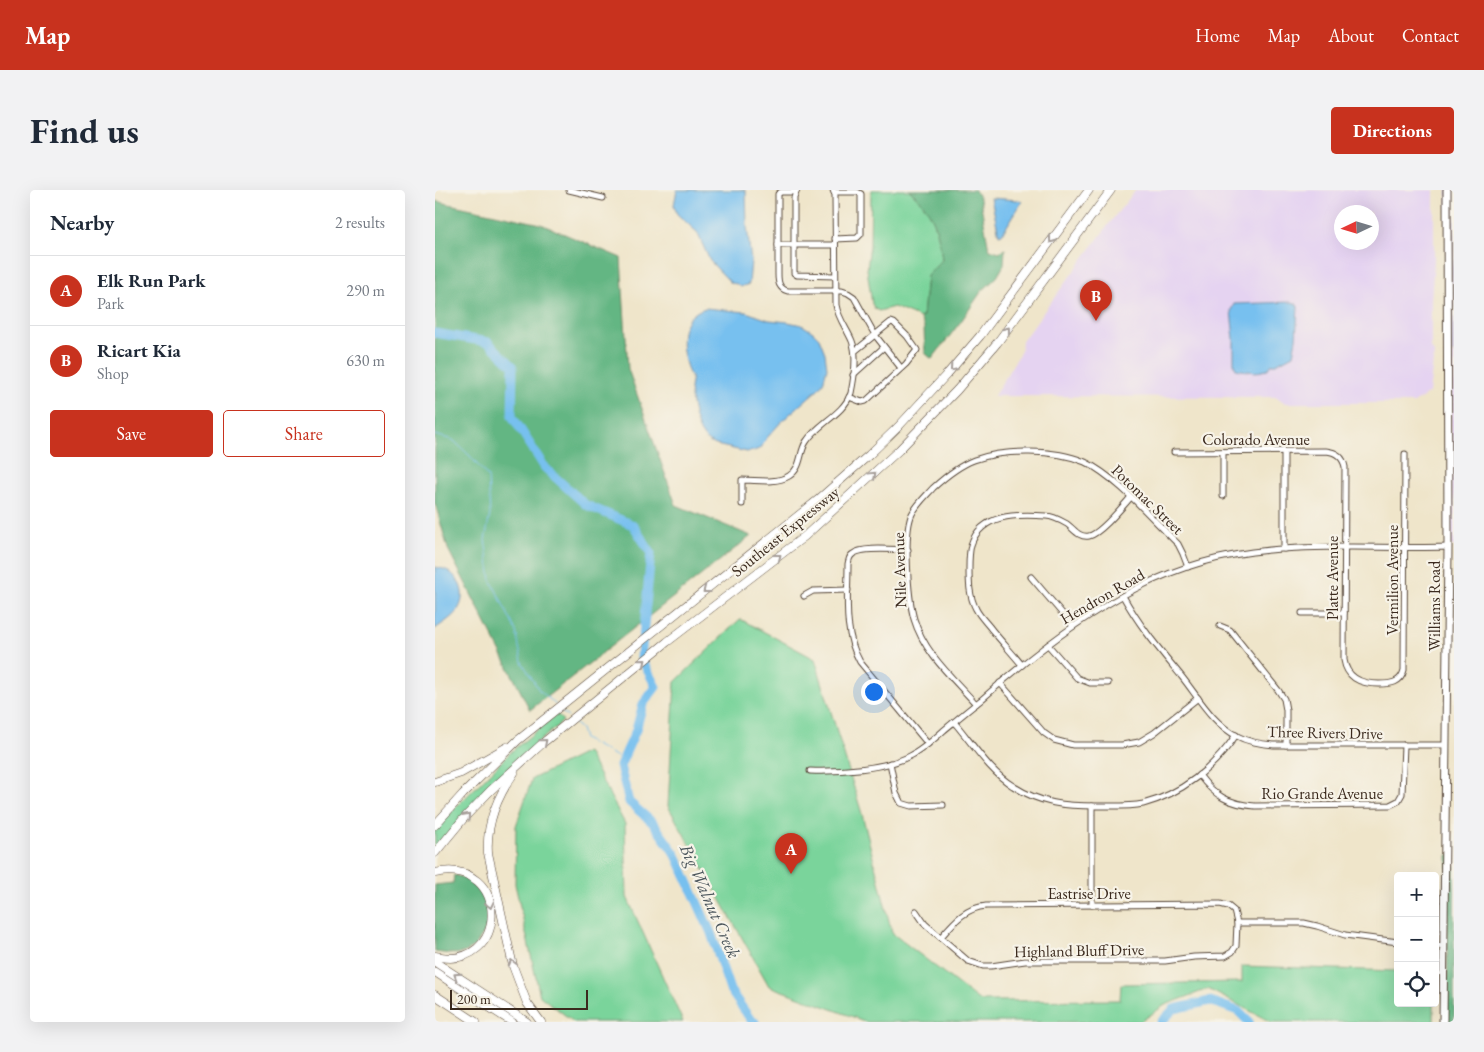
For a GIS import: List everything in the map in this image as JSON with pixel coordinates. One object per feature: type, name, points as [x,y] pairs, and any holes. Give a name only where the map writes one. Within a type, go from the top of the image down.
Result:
[{"type":"highway","name":"Southeast Expressway","points":[[435,825],[463,794],[517,741],[825,494],[898,427],[980,336],[1088,190]]},
{"type":"highway","name":"Southeast Expressway","points":[[435,852],[477,804],[526,757],[667,642],[805,536],[862,485],[929,420],[997,343],[1111,190]]},
{"type":"highway","points":[[435,782],[461,773],[517,741]]},
{"type":"highway","points":[[526,757],[497,800],[489,826],[487,846],[491,874],[513,966],[527,1003],[541,1022]]},
{"type":"highway","points":[[435,873],[447,871],[469,876],[479,883],[492,908],[491,926],[485,940],[474,950],[462,956],[435,956]]},
{"type":"highway","points":[[435,962],[527,1022]]},
{"type":"highway","points":[[435,972],[512,1022]]},
{"type":"highway","points":[[435,995],[476,1022]]},
{"type":"main road","name":"Williams Road","points":[[1443,1022],[1451,353],[1447,190]]},
{"type":"street","points":[[569,190],[603,198]]},
{"type":"street","points":[[835,276],[795,275],[794,209],[796,191],[778,194],[778,281],[783,290],[788,292],[835,291],[854,296],[875,335],[901,368]]},
{"type":"street","points":[[742,504],[742,480],[775,481],[789,475],[799,464],[806,442],[840,410],[849,397],[855,351],[836,308],[835,291],[835,242],[835,196],[833,191],[857,192],[861,194],[861,234],[857,238],[835,242],[778,245]]},
{"type":"street","points":[[849,397],[862,402],[866,401],[917,350],[916,346],[894,323],[888,324],[855,351]]},
{"type":"street","points":[[853,375],[884,347]]},
{"type":"street","name":"Colorado Avenue","points":[[1174,452],[1329,452],[1338,454]]},
{"type":"street","points":[[1223,452],[1223,496]]},
{"type":"street","points":[[1284,452],[1284,549]]},
{"type":"street","name":"Potomac Street","points":[[938,484],[958,468],[973,460],[985,457],[1012,453],[1044,453],[1069,457],[1093,466],[1110,478],[1178,544],[1188,567]]},
{"type":"street","name":"Platte Avenue","points":[[1338,454],[1343,460],[1345,467],[1344,655],[1346,668],[1351,676],[1358,681],[1376,684]]},
{"type":"street","name":"Vermilion Avenue","points":[[1376,684],[1394,683],[1400,679],[1403,673],[1405,454]]},
{"type":"street","name":"Nile Avenue","points":[[938,484],[927,494],[912,514],[908,533],[910,602],[921,636],[936,658],[976,704]]},
{"type":"street","points":[[1022,665],[978,613],[971,596],[969,582],[971,545],[976,535],[989,522],[1005,516],[1048,516],[1065,523],[1081,535],[1088,536],[1098,532],[1131,498]]},
{"type":"street","name":"Hendron Road","points":[[810,772],[842,771],[890,763],[910,757],[1022,665],[1073,626],[1136,588],[1188,567],[1235,555],[1284,549],[1448,547]]},
{"type":"street","points":[[908,550],[865,550],[853,553],[848,561],[848,624],[853,650],[868,673],[928,744]]},
{"type":"street","points":[[1031,577],[1073,626]]},
{"type":"street","points":[[804,596],[817,590],[848,590]]},
{"type":"street","name":"Three Rivers Drive","points":[[1123,596],[1142,628],[1198,698],[1216,719],[1236,736],[1264,744],[1287,745],[1446,745]]},
{"type":"street","points":[[1302,612],[1344,613]]},
{"type":"street","points":[[1220,626],[1230,630],[1281,694],[1286,710],[1287,745]]},
{"type":"street","points":[[1048,645],[1077,678],[1089,683],[1108,684]]},
{"type":"street","points":[[1000,683],[1044,733],[1054,740],[1073,745],[1123,745],[1139,742],[1154,733],[1198,698]]},
{"type":"street","points":[[954,722],[994,769],[1012,786],[1033,797],[1065,805],[1142,804],[1171,794],[1199,775],[1219,758],[1236,736]]},
{"type":"street","name":"Rio Grande Avenue","points":[[1199,775],[1217,795],[1243,805],[1390,805],[1398,801],[1402,794],[1404,745]]},
{"type":"street","points":[[890,763],[896,793],[901,802],[911,806],[943,806]]},
{"type":"street","points":[[1092,806],[1092,905]]},
{"type":"street","name":"Eastrise Drive","points":[[941,937],[960,916],[981,906],[1224,905],[1234,911],[1237,923]]},
{"type":"street","name":"Highland Bluff Drive","points":[[916,911],[925,924],[968,961],[987,966],[1025,961],[1171,961],[1188,957],[1221,957],[1228,955],[1236,946],[1237,923]]},
{"type":"street","points":[[1237,923],[1304,923],[1345,936],[1394,942]]},
{"type":"street","points":[[1439,945],[1444,946]]},
{"type":"shaded area","points":[[1136,190],[1434,190],[1431,348],[1434,353],[1429,393],[1414,403],[1285,403],[1277,397],[994,396],[1021,351],[1022,341]]},
{"type":"shaded area","points":[[1447,190],[1454,190],[1454,353],[1447,353]]},
{"type":"shaded area","points":[[1450,354],[1454,354],[1454,546],[1451,546]]},
{"type":"green space","points":[[871,190],[909,190],[923,204],[934,223],[939,237],[942,260],[927,276],[923,316],[920,318],[894,307],[879,311],[872,304],[867,269],[870,245]]},
{"type":"green space","points":[[909,190],[975,190],[980,199],[990,249],[999,252],[1005,249],[1004,265],[997,277],[981,292],[932,359],[925,353],[924,327],[920,318],[923,316],[927,276],[942,260],[939,237],[931,216]]},
{"type":"green space","points":[[435,201],[541,224],[621,258],[628,369],[676,505],[751,536],[530,710],[448,549],[435,503]]},
{"type":"green space","points":[[740,619],[815,659],[862,814],[892,933],[980,1001],[1120,1000],[1121,984],[1242,982],[1242,966],[1394,971],[1394,1007],[1434,1007],[1434,1022],[1271,1022],[1208,989],[1165,1005],[1140,1022],[867,1022],[769,986],[668,806],[675,682]]},
{"type":"green space","points":[[557,714],[563,721],[496,781],[435,848],[435,831],[455,808],[513,750]]},
{"type":"green space","points":[[587,752],[625,824],[627,897],[683,1022],[574,1022],[540,996],[515,884],[516,826],[532,779]]},
{"type":"green space","points":[[1454,854],[1454,1022],[1447,1022],[1448,855]]},
{"type":"green space","points":[[454,875],[464,878],[480,890],[488,907],[489,917],[487,926],[478,942],[468,951],[456,954],[435,952],[435,885],[453,883]]},
{"type":"water","points":[[677,190],[746,191],[751,261],[749,284],[740,287],[737,284],[731,283],[710,261],[697,232],[677,214],[674,205]]},
{"type":"water","points":[[991,198],[1022,202],[1002,234],[999,235]]},
{"type":"water","points":[[1292,302],[1297,304],[1298,307],[1293,355],[1261,371],[1236,369],[1234,365],[1231,310],[1234,304]]},
{"type":"water","points":[[705,308],[746,312],[769,320],[802,325],[819,338],[825,353],[827,368],[823,383],[782,421],[766,439],[761,448],[754,451],[747,452],[709,442],[704,438],[697,425],[690,389],[691,377],[682,343],[685,326],[689,319]]},
{"type":"water","points":[[435,567],[447,570],[454,576],[460,584],[462,598],[457,611],[435,629]]},
{"type":"waterway","name":"Big Walnut Creek","points":[[435,333],[488,342],[513,366],[512,416],[545,468],[586,505],[633,525],[651,553],[641,658],[656,687],[643,704],[636,730],[620,766],[629,802],[653,823],[676,855],[711,933],[730,990],[751,1020],[755,1022]]},
{"type":"waterway","points":[[435,435],[453,440],[488,477],[490,514],[485,540],[491,580],[516,631],[522,662],[539,690],[556,705]]},
{"type":"waterway","points":[[560,710],[568,717]]},
{"type":"waterway","points":[[573,722],[581,729],[584,739],[623,760]]},
{"type":"waterway","name":"Big Walnut Creek","points":[[1161,1022],[1174,1009],[1210,1001],[1238,1011],[1249,1022]]},
{"type":"place","name":"Ricart Kia","points":[[1096,321]]},
{"type":"place","name":"Elk Run Park","points":[[791,874]]}]
